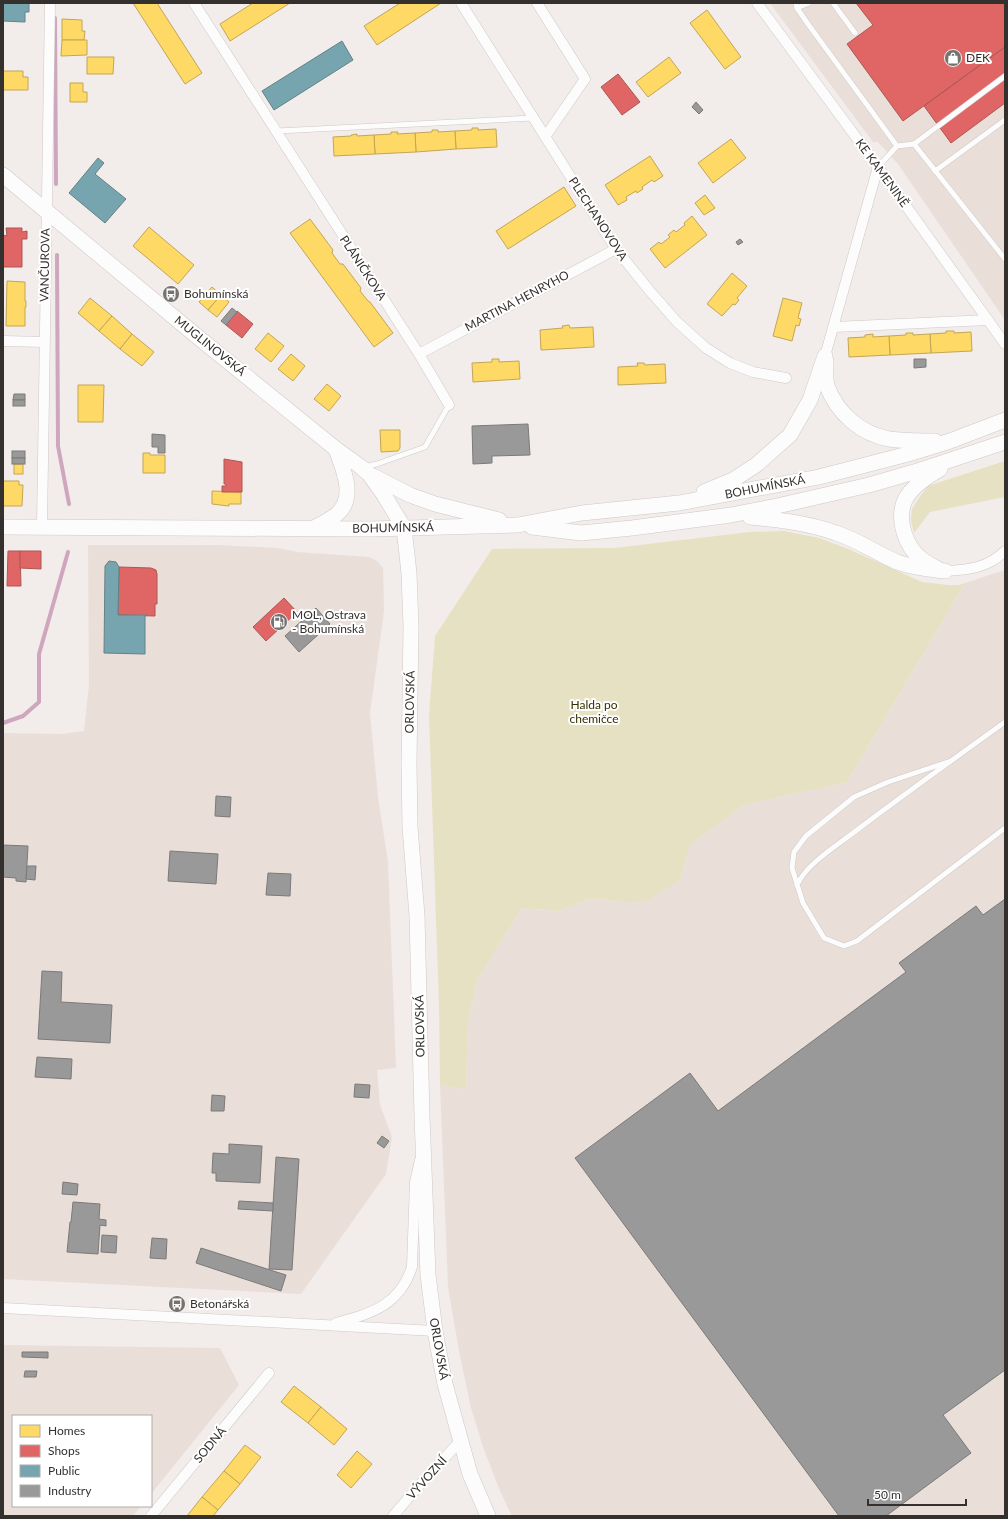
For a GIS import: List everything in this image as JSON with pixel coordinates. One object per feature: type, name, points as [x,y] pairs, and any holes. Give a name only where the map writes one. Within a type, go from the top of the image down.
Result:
[{"type":"main road","name":"MUGLINOVSKÁ","points":[[3,175],[199,338],[336,450],[365,471],[404,528]]},
{"type":"main road","points":[[825,356],[827,385],[836,403],[847,418],[867,432],[888,439],[950,441]]},
{"type":"main road","points":[[679,503],[733,480],[756,465],[790,435],[810,400],[825,356]]},
{"type":"main road","name":"BOHUMÍNSKÁ","points":[[518,525],[582,513],[679,503],[819,477],[908,454],[950,441],[1005,420]]},
{"type":"main road","name":"BOHUMÍNSKÁ","points":[[3,527],[371,529],[518,525],[580,533],[731,515],[777,506],[862,487],[968,456],[1005,442]]},
{"type":"main road","points":[[314,528],[337,514],[346,502],[346,480],[336,450]]},
{"type":"main road","points":[[945,572],[928,564],[915,554],[905,536],[902,520],[903,507],[905,499],[924,480],[938,470],[968,456]]},
{"type":"main road","points":[[365,471],[410,495],[470,513],[518,525]]},
{"type":"main road","points":[[731,515],[807,524],[861,543],[896,561],[917,568],[945,572]]},
{"type":"main road","name":"ORLOVSKÁ","points":[[404,528],[409,573],[411,627],[409,763],[410,827],[417,916],[428,1275],[435,1331],[445,1384],[470,1474],[488,1516]]},
{"type":"street","name":"VANČUROVA","points":[[42,527],[50,3]]},
{"type":"street","name":"PLÁNIČKOVA","points":[[194,3],[419,354],[449,405]]},
{"type":"street","name":"PLECHANOVOVA","points":[[461,3],[616,249],[677,322],[706,348],[730,363],[753,372],[786,378]]},
{"type":"street","points":[[537,3],[585,79],[545,137]]},
{"type":"street","name":"KE KAMENINĚ","points":[[757,3],[878,167],[1005,344]]},
{"type":"street","points":[[825,356],[878,167]]},
{"type":"street","name":"MARTINA HENRYHO","points":[[419,354],[616,249]]},
{"type":"street","points":[[834,327],[988,320]]},
{"type":"street","points":[[3,341],[44,342]]},
{"type":"street","points":[[945,572],[977,568],[1001,554],[1005,550]]},
{"type":"street","points":[[328,1326],[377,1310],[394,1298],[410,1275],[412,1267],[415,1182],[423,1146]]},
{"type":"street","points":[[3,1308],[435,1331]]},
{"type":"street","name":"SODNÁ","points":[[151,1516],[269,1373]]},
{"type":"street","name":"VÝVOZNÍ","points":[[393,1516],[461,1440]]},
{"type":"lane","points":[[809,3],[797,5],[897,146]]},
{"type":"lane","points":[[833,3],[855,33]]},
{"type":"lane","points":[[878,167],[897,146],[914,144],[1005,76]]},
{"type":"lane","points":[[276,131],[533,118]]},
{"type":"lane","points":[[935,171],[1005,120]]},
{"type":"lane","points":[[914,144],[1005,259]]},
{"type":"lane","points":[[365,471],[377,464],[425,447],[449,405]]},
{"type":"lane","points":[[797,885],[800,878],[812,866],[907,792],[1005,722]]},
{"type":"lane","points":[[951,761],[888,782],[854,798],[806,836],[794,852],[792,868],[797,885],[803,902],[824,938],[844,946],[857,941],[1005,828]]},
{"type":"shaded area","points":[[770,3],[1005,3],[1005,320],[898,164],[878,142],[873,142]]},
{"type":"shaded area","points":[[88,545],[217,545],[277,548],[297,552],[369,557],[377,561],[383,568],[384,611],[370,713],[378,797],[388,862],[396,1068],[377,1070],[380,1105],[392,1137],[386,1174],[301,1294],[3,1279],[3,733],[62,734],[84,731],[89,685]]},
{"type":"shaded area","points":[[1005,570],[1005,1516],[512,1516],[500,1491],[483,1447],[471,1408],[448,1287],[440,1085],[466,1089],[468,1022],[477,980],[522,908],[559,911],[591,898],[621,902],[680,880],[690,845],[744,805],[847,782],[965,583]]},
{"type":"shaded area","points":[[3,1345],[220,1348],[239,1385],[152,1493],[152,1415],[12,1415],[12,1507],[140,1507],[133,1516],[3,1516]]},
{"type":"green space","points":[[1005,461],[1005,497],[930,512],[914,533],[911,520],[912,509],[928,486]]},
{"type":"green space","name":"Halda po chemičce","points":[[784,531],[819,538],[848,549],[922,582],[948,585],[959,585],[965,583],[847,782],[744,805],[690,845],[680,880],[647,901],[621,902],[591,898],[559,911],[522,908],[477,980],[468,1022],[466,1089],[440,1085],[439,1005],[429,715],[435,636],[492,549],[614,548],[750,532]]},
{"type":"building: Homes","points":[[133,3],[157,3],[202,73],[185,84]]},
{"type":"building: Homes","points":[[253,3],[290,3],[230,41],[220,24]]},
{"type":"building: Homes","points":[[400,3],[441,3],[377,45],[364,26]]},
{"type":"building: Homes","points":[[707,10],[741,57],[725,69],[690,23]]},
{"type":"building: Homes","points":[[62,19],[82,20],[82,31],[85,31],[84,40],[62,40]]},
{"type":"building: Homes","points":[[62,40],[87,40],[87,55],[61,56]]},
{"type":"building: Homes","points":[[87,57],[114,57],[113,74],[87,74]]},
{"type":"building: Homes","points":[[669,57],[681,73],[648,97],[636,82]]},
{"type":"building: Homes","points":[[3,71],[23,71],[23,77],[28,77],[28,90],[3,90]]},
{"type":"building: Homes","points":[[70,83],[83,83],[83,92],[87,92],[87,102],[70,102]]},
{"type":"building: Homes","points":[[472,128],[478,128],[478,130],[496,129],[497,147],[456,149],[455,131],[472,130]]},
{"type":"building: Homes","points":[[432,130],[438,130],[438,132],[455,131],[456,149],[416,152],[415,133],[432,132]]},
{"type":"building: Homes","points":[[391,132],[398,132],[397,134],[415,133],[416,152],[375,154],[374,135],[391,134]]},
{"type":"building: Homes","points":[[357,134],[357,136],[374,135],[375,154],[334,156],[333,137],[351,136]]},
{"type":"building: Homes","points":[[731,139],[746,158],[713,183],[698,163]]},
{"type":"building: Homes","points":[[650,156],[663,176],[654,182],[652,180],[642,187],[643,189],[626,197],[627,200],[618,205],[605,185]]},
{"type":"building: Homes","points":[[564,187],[576,206],[508,249],[496,231]]},
{"type":"building: Homes","points":[[705,195],[715,208],[704,215],[695,203]]},
{"type":"building: Homes","points":[[692,216],[707,235],[665,268],[650,249],[659,242],[661,244],[670,237],[668,235],[674,230],[676,232],[685,225],[684,223]]},
{"type":"building: Homes","points":[[310,219],[333,250],[332,253],[340,264],[343,264],[361,288],[360,291],[393,333],[374,347],[290,233]]},
{"type":"building: Homes","points":[[149,227],[194,265],[178,284],[133,246]]},
{"type":"building: Homes","points":[[732,273],[747,286],[737,298],[739,300],[735,305],[733,304],[722,316],[707,304]]},
{"type":"building: Homes","points":[[7,281],[25,282],[25,326],[6,326]]},
{"type":"building: Homes","points":[[212,287],[221,295],[208,310],[199,302]]},
{"type":"building: Homes","points":[[221,295],[229,302],[217,317],[208,310]]},
{"type":"building: Homes","points":[[90,298],[112,316],[99,331],[78,313]]},
{"type":"building: Homes","points":[[783,298],[802,303],[798,318],[801,319],[799,326],[796,325],[792,341],[773,336]]},
{"type":"building: Homes","points":[[112,316],[132,334],[120,349],[99,331]]},
{"type":"building: Homes","points":[[569,325],[570,328],[593,327],[594,347],[541,350],[540,330],[563,328],[562,326]]},
{"type":"building: Homes","points":[[946,331],[954,331],[954,333],[971,332],[972,351],[931,353],[930,334],[946,333]]},
{"type":"building: Homes","points":[[268,333],[284,346],[271,362],[255,349]]},
{"type":"building: Homes","points":[[906,333],[913,333],[913,335],[930,334],[931,353],[890,355],[889,336],[906,335]]},
{"type":"building: Homes","points":[[132,334],[154,352],[142,366],[120,349]]},
{"type":"building: Homes","points":[[873,334],[873,337],[889,336],[890,355],[849,357],[848,338],[865,337],[865,335]]},
{"type":"building: Homes","points":[[291,354],[305,366],[293,381],[278,369]]},
{"type":"building: Homes","points":[[492,359],[499,359],[499,362],[519,361],[520,379],[473,382],[472,363],[492,362]]},
{"type":"building: Homes","points":[[637,363],[644,363],[645,365],[665,364],[666,383],[618,385],[618,367],[638,366]]},
{"type":"building: Homes","points":[[327,384],[341,396],[329,411],[314,399]]},
{"type":"building: Homes","points":[[78,385],[104,385],[103,422],[78,422]]},
{"type":"building: Homes","points":[[380,430],[400,430],[400,448],[398,451],[381,452]]},
{"type":"building: Homes","points":[[143,453],[150,453],[150,455],[165,455],[165,473],[143,473]]},
{"type":"building: Homes","points":[[14,464],[23,464],[23,474],[14,474]]},
{"type":"building: Homes","points":[[3,481],[19,481],[19,485],[23,485],[22,506],[3,506]]},
{"type":"building: Homes","points":[[212,491],[241,492],[241,504],[229,504],[229,506],[212,504]]},
{"type":"building: Homes","points":[[294,1386],[321,1407],[308,1423],[281,1402]]},
{"type":"building: Homes","points":[[321,1407],[347,1429],[334,1445],[308,1423]]},
{"type":"building: Homes","points":[[245,1445],[261,1457],[240,1484],[224,1471]]},
{"type":"building: Homes","points":[[357,1451],[372,1464],[351,1488],[337,1475]]},
{"type":"building: Homes","points":[[224,1471],[240,1484],[218,1510],[202,1497]]},
{"type":"building: Homes","points":[[202,1497],[218,1510],[213,1516],[187,1516]]},
{"type":"building: Shops","points":[[856,3],[1005,3],[1005,47],[903,121],[847,44],[873,25]]},
{"type":"building: Shops","points":[[1005,47],[1005,103],[951,143],[924,106]]},
{"type":"building: Shops","points":[[618,74],[640,102],[622,115],[601,87]]},
{"type":"building: Shops","points":[[6,228],[22,228],[22,232],[27,231],[27,239],[22,239],[22,267],[3,267],[3,235],[7,236]]},
{"type":"building: Shops","points":[[237,311],[253,324],[242,338],[226,325]]},
{"type":"building: Shops","points":[[224,459],[242,462],[242,492],[222,492],[222,486],[226,486],[226,484],[224,484]]},
{"type":"building: Shops","points":[[8,551],[20,551],[21,586],[7,586]]},
{"type":"building: Shops","points":[[20,551],[41,551],[41,569],[20,568]]},
{"type":"building: Shops","points":[[119,567],[151,568],[156,570],[157,604],[155,604],[155,616],[118,615]]},
{"type":"building: Shops","points":[[284,598],[297,612],[266,641],[253,627]]},
{"type":"building: Public","points":[[3,3],[29,3],[29,12],[25,12],[25,22],[3,21]]},
{"type":"building: Public","points":[[342,41],[353,60],[274,110],[262,91]]},
{"type":"building: Public","points":[[98,158],[104,163],[95,174],[126,199],[105,223],[69,193]]},
{"type":"building: Public","points":[[109,561],[116,562],[119,567],[118,615],[147,615],[145,616],[145,654],[104,653],[105,566]]},
{"type":"building: Industry","points":[[696,102],[703,110],[699,114],[692,107]]},
{"type":"building: Industry","points":[[740,239],[743,242],[738,245],[736,242]]},
{"type":"building: Industry","points":[[232,308],[237,312],[226,325],[221,321]]},
{"type":"building: Industry","points":[[914,359],[926,359],[926,367],[914,368]]},
{"type":"building: Industry","points":[[14,394],[25,394],[25,400],[13,400]]},
{"type":"building: Industry","points":[[13,400],[25,400],[25,406],[13,406]]},
{"type":"building: Industry","points":[[528,424],[530,455],[492,456],[492,463],[473,464],[472,426]]},
{"type":"building: Industry","points":[[152,434],[165,435],[165,453],[158,453],[158,447],[152,447]]},
{"type":"building: Industry","points":[[12,451],[25,451],[25,458],[12,458]]},
{"type":"building: Industry","points":[[12,458],[25,458],[25,464],[12,464]]},
{"type":"building: Industry","points":[[316,608],[330,624],[299,652],[285,636]]},
{"type":"building: Industry","points":[[216,796],[231,797],[230,817],[215,816]]},
{"type":"building: Industry","points":[[3,845],[28,846],[26,882],[16,881],[16,878],[3,877]]},
{"type":"building: Industry","points":[[170,851],[218,854],[216,884],[168,881]]},
{"type":"building: Industry","points":[[27,866],[36,866],[35,880],[26,879]]},
{"type":"building: Industry","points":[[268,873],[291,874],[290,896],[266,895]]},
{"type":"building: Industry","points":[[1005,899],[1005,1370],[943,1415],[971,1453],[886,1516],[839,1516],[575,1158],[690,1073],[718,1111],[906,972],[899,963],[976,906],[983,915]]},
{"type":"building: Industry","points":[[42,971],[62,972],[61,1002],[112,1005],[110,1043],[38,1039]]},
{"type":"building: Industry","points":[[37,1057],[72,1059],[71,1079],[35,1077]]},
{"type":"building: Industry","points":[[355,1084],[370,1085],[369,1098],[354,1097]]},
{"type":"building: Industry","points":[[212,1095],[225,1096],[224,1111],[211,1111]]},
{"type":"building: Industry","points":[[382,1136],[389,1141],[384,1148],[377,1143]]},
{"type":"building: Industry","points":[[229,1144],[262,1146],[260,1183],[216,1181],[216,1173],[212,1173],[213,1153],[229,1154]]},
{"type":"building: Industry","points":[[276,1157],[299,1159],[292,1270],[269,1269]]},
{"type":"building: Industry","points":[[63,1182],[78,1184],[77,1195],[62,1194]]},
{"type":"building: Industry","points":[[239,1201],[273,1203],[273,1211],[238,1209]]},
{"type":"building: Industry","points":[[73,1202],[100,1204],[99,1219],[106,1220],[106,1226],[100,1225],[98,1254],[67,1252]]},
{"type":"building: Industry","points":[[102,1235],[117,1236],[116,1253],[101,1252]]},
{"type":"building: Industry","points":[[152,1238],[167,1239],[166,1259],[150,1258]]},
{"type":"building: Industry","points":[[201,1248],[286,1275],[281,1291],[196,1263]]},
{"type":"building: Industry","points":[[22,1352],[48,1352],[48,1358],[22,1357]]},
{"type":"building: Industry","points":[[25,1371],[37,1371],[36,1377],[24,1377]]},
{"type":"waterway","points":[[55,18],[56,184]]},
{"type":"waterway","points":[[57,255],[58,446],[69,504]]},
{"type":"waterway","points":[[3,723],[23,716],[39,702],[39,654],[68,552]]},
{"type":"place","name":"DEK","points":[[953,58]]},
{"type":"place","name":"Bohumínská","points":[[171,294]]},
{"type":"place","name":"MOL, Ostrava - Bohumínská","points":[[279,622]]},
{"type":"place","name":"Betonářská","points":[[177,1304]]}]
